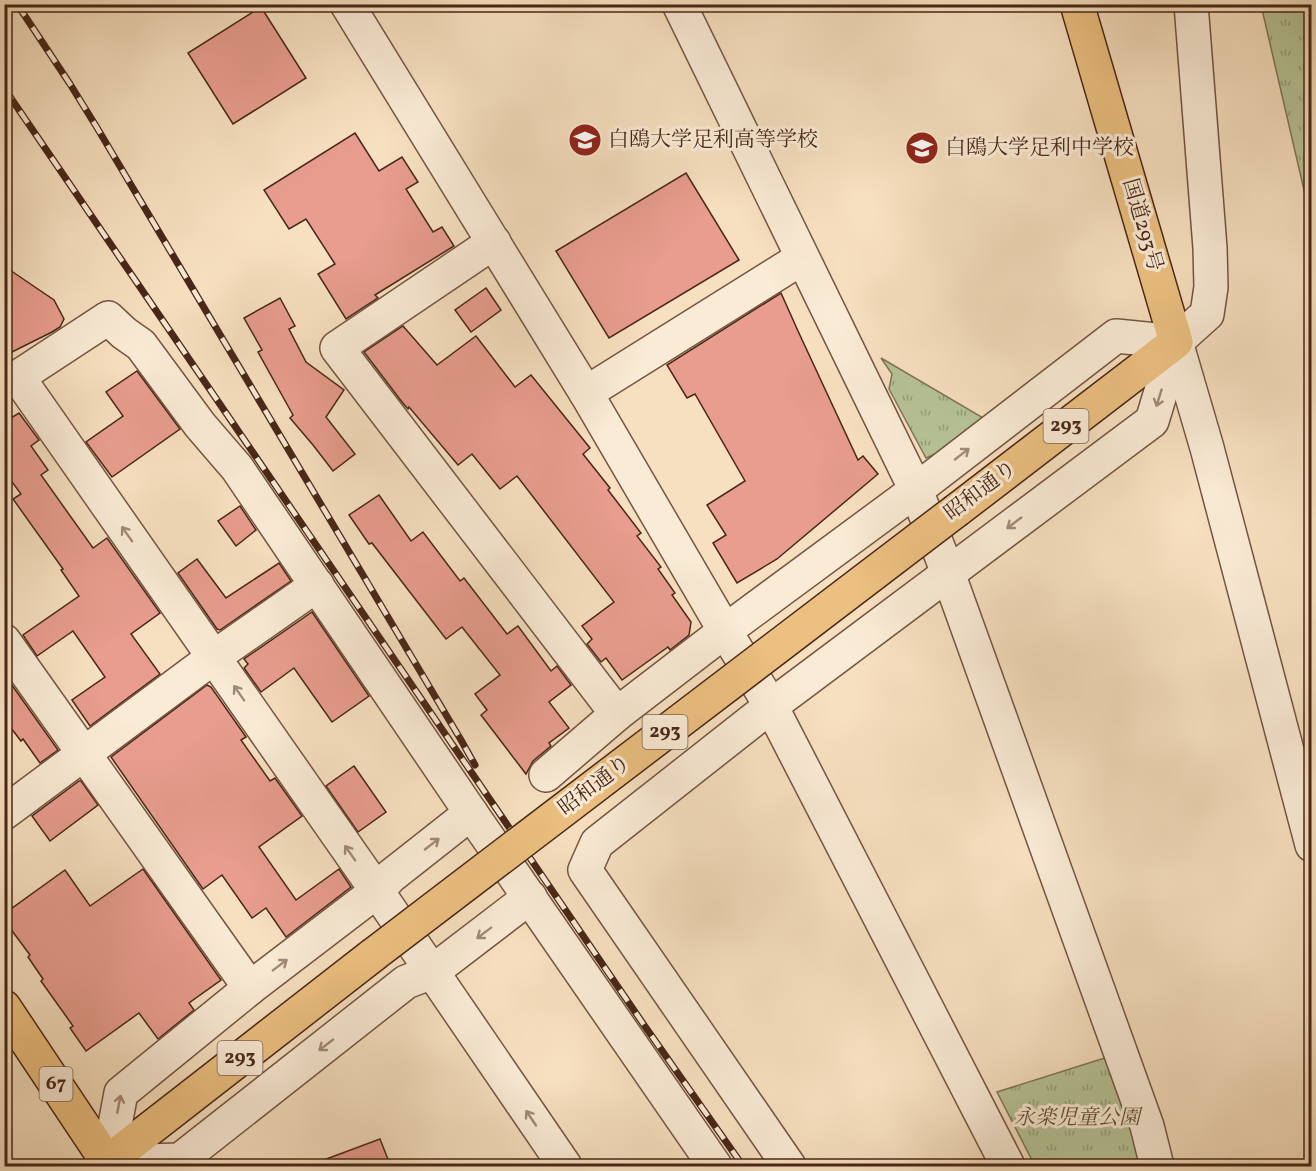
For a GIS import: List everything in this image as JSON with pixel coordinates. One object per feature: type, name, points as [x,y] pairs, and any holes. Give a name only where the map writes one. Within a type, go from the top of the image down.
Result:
[{"type":"main road","name":"国道293号","points":[[1077,4],[1176,342]]},
{"type":"main road","name":"昭和通り","points":[[107,1165],[373,955],[1176,342]]},
{"type":"main road","name":"67","points":[[4,1007],[107,1165]]},
{"type":"street","points":[[347,4],[586,393],[771,706],[1008,1167]]},
{"type":"street","points":[[679,4],[916,490],[1147,1126],[1157,1167]]},
{"type":"street","points":[[789,1167],[585,870],[597,843],[771,706],[1152,421],[1176,342],[1207,314],[1211,287],[1191,4]]},
{"type":"street","points":[[494,242],[337,348],[617,714]]},
{"type":"street","points":[[586,393],[802,258]]},
{"type":"street","points":[[565,1167],[214,657],[36,405],[11,379],[108,318],[141,345],[200,425],[237,468],[715,1167]]},
{"type":"street","points":[[546,775],[617,714],[916,490],[1116,336],[1176,342]]},
{"type":"street","points":[[1176,342],[1208,448],[1311,845]]},
{"type":"street","points":[[4,813],[214,657],[317,585]]},
{"type":"street","points":[[4,641],[250,988]]},
{"type":"street","points":[[471,813],[391,876],[377,891],[250,988],[121,1093],[107,1165],[180,1160],[406,982],[432,972],[530,897]]},
{"type":"green space","points":[[1261,5],[1311,5],[1311,220]]},
{"type":"green space","points":[[881,358],[985,419],[944,450],[926,458],[889,389],[892,374]]},
{"type":"green space","name":"永楽児童公園","points":[[1111,1056],[1143,1166],[1035,1166],[997,1092]]},
{"type":"building","points":[[261,7],[306,78],[233,124],[188,53]]},
{"type":"building","points":[[355,133],[379,171],[402,157],[418,182],[406,189],[433,232],[442,227],[454,246],[375,295],[378,298],[346,319],[318,274],[335,264],[306,219],[289,229],[264,190]]},
{"type":"building","points":[[686,173],[739,260],[609,338],[556,251]]},
{"type":"building","points":[[4,266],[54,300],[64,319],[60,327],[52,332],[4,356]]},
{"type":"building","points":[[486,288],[501,310],[471,332],[455,310]]},
{"type":"building","points":[[781,293],[858,460],[863,456],[878,474],[777,559],[737,583],[713,543],[726,535],[707,505],[745,481],[695,394],[687,398],[667,365]]},
{"type":"building","points":[[280,298],[295,326],[289,329],[306,362],[344,390],[326,417],[355,454],[333,471],[290,418],[293,415],[258,352],[262,350],[244,318]]},
{"type":"building","points":[[403,326],[437,365],[476,336],[515,387],[531,375],[590,448],[583,454],[610,488],[608,490],[641,533],[637,536],[661,567],[658,569],[675,593],[672,595],[691,622],[689,635],[670,650],[668,647],[622,680],[606,658],[601,662],[587,644],[592,639],[582,626],[614,602],[517,476],[500,489],[472,454],[458,465],[409,407],[408,409],[402,402],[364,352]]},
{"type":"building","points":[[137,371],[180,429],[112,477],[86,442],[123,416],[106,392]]},
{"type":"building","points":[[4,408],[11,418],[19,413],[39,440],[31,446],[48,470],[41,475],[93,548],[107,538],[160,613],[131,634],[160,674],[90,726],[72,700],[105,677],[73,631],[37,656],[23,635],[79,596],[61,570],[63,569],[13,499],[21,494],[4,471]]},
{"type":"building","points":[[379,495],[411,541],[423,532],[460,581],[464,578],[507,634],[518,626],[551,671],[557,666],[571,685],[549,702],[569,728],[549,743],[551,746],[533,761],[526,774],[481,715],[487,710],[475,694],[500,675],[462,627],[446,639],[372,543],[369,544],[349,515]]},
{"type":"building","points":[[240,506],[256,530],[236,546],[218,521]]},
{"type":"building","points":[[197,559],[226,598],[279,563],[291,581],[220,630],[217,629],[178,573]]},
{"type":"building","points":[[312,612],[369,696],[332,722],[294,668],[261,692],[244,668],[248,664],[244,659]]},
{"type":"building","points":[[4,674],[58,750],[40,763],[23,739],[21,741],[4,719]]},
{"type":"building","points":[[207,685],[211,687],[246,737],[241,740],[270,781],[275,778],[302,816],[259,847],[296,900],[339,869],[351,887],[286,937],[266,908],[252,918],[222,875],[203,889],[111,757]]},
{"type":"building","points":[[354,766],[386,812],[358,832],[326,786]]},
{"type":"building","points":[[79,781],[98,805],[50,841],[32,816]]},
{"type":"building","points":[[143,869],[221,980],[189,1003],[194,1010],[158,1039],[139,1013],[86,1051],[70,1028],[73,1026],[41,981],[43,979],[28,957],[30,955],[4,920],[4,914],[65,870],[90,906]]},
{"type":"building","points":[[380,1139],[391,1167],[314,1167],[313,1164]]},
{"type":"railway","points":[[17,4],[96,126],[475,765]]},
{"type":"railway","points":[[4,88],[644,1025],[743,1166]]},
{"type":"place","name":"白鴎大学足利高等学校","points":[[585,140]]},
{"type":"place","name":"白鴎大学足利中学校","points":[[922,148]]}]
